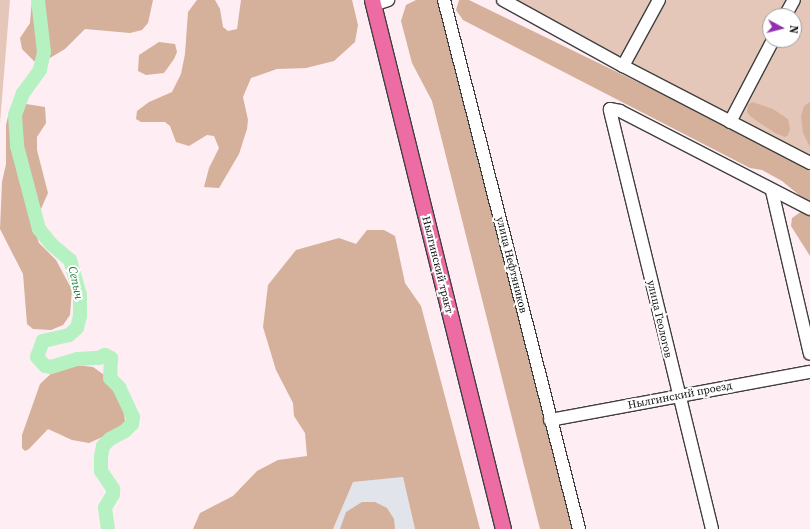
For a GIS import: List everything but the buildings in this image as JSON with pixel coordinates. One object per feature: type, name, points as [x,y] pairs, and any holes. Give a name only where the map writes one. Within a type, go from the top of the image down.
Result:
[{"type":"main road","name":"Нылгинский тракт","points":[[373,2],[503,529]]},
{"type":"street","points":[[373,2],[388,0]]},
{"type":"street","name":"улица Нефтяников","points":[[444,0],[579,529]]},
{"type":"street","points":[[503,0],[623,66],[810,163]]},
{"type":"street","points":[[623,66],[659,0]]},
{"type":"street","points":[[730,122],[769,48]]},
{"type":"street","name":"улица Геологов","points":[[712,529],[677,396],[610,109],[620,111],[772,191]]},
{"type":"street","points":[[772,191],[810,209]]},
{"type":"street","points":[[772,191],[810,354]]},
{"type":"street","name":"Нылгинский проезд","points":[[550,420],[810,372]]},
{"type":"shaded area","points":[[0,0],[10,0],[0,123]]},
{"type":"shaded area","points":[[32,0],[153,0],[148,23],[142,30],[130,33],[85,29],[65,49],[43,62],[34,61],[22,49],[20,38],[30,23]]},
{"type":"shaded area","points":[[197,0],[215,0],[220,9],[223,27],[228,31],[237,29],[241,0],[352,0],[358,25],[355,42],[334,61],[306,68],[277,69],[251,78],[243,97],[248,120],[247,129],[239,154],[219,188],[204,187],[209,168],[219,148],[214,136],[207,135],[189,146],[176,142],[170,126],[165,122],[141,122],[136,119],[137,111],[149,102],[172,92],[181,74],[185,54],[188,12]]},
{"type":"shaded area","points":[[416,0],[439,0],[576,529],[540,529],[432,101],[412,63],[401,21],[406,5]]},
{"type":"shaded area","points":[[459,0],[469,0],[810,166],[810,204],[782,181],[762,170],[750,168],[463,20],[456,10]]},
{"type":"shaded area","points":[[500,0],[810,0],[810,160]]},
{"type":"shaded area","points":[[159,42],[175,44],[177,52],[164,73],[146,75],[138,71],[139,55]]},
{"type":"shaded area","points":[[752,102],[773,109],[788,119],[790,129],[788,135],[785,137],[775,133],[751,117],[747,112],[748,105]]},
{"type":"shaded area","points":[[810,102],[810,147],[803,133],[801,116],[804,106]]},
{"type":"shaded area","points":[[20,103],[45,107],[46,123],[37,137],[37,150],[48,193],[36,220],[35,232],[39,243],[56,260],[72,290],[70,315],[63,325],[51,330],[33,329],[27,324],[23,274],[0,229],[2,182],[6,164],[6,125],[9,112]]},
{"type":"shaded area","points":[[802,211],[810,214],[810,256],[791,226],[792,218]]},
{"type":"shaded area","points":[[367,230],[384,230],[395,236],[405,283],[421,306],[480,529],[415,529],[403,477],[353,482],[333,529],[193,529],[200,513],[233,496],[257,471],[278,460],[307,456],[305,433],[294,416],[293,403],[276,370],[263,327],[268,285],[296,250],[339,238],[356,244]]},
{"type":"shaded area","points":[[75,365],[93,367],[107,377],[124,413],[125,421],[120,429],[89,443],[72,440],[48,429],[29,449],[25,451],[22,448],[22,435],[40,384],[56,369]]},
{"type":"shaded area","points":[[403,477],[415,529],[333,529],[353,482]]},
{"type":"shaded area","points":[[362,502],[375,502],[387,508],[394,519],[395,529],[340,529],[346,512]]},
{"type":"waterway","name":"Сепыч","points":[[38,0],[44,52],[40,70],[23,93],[15,115],[17,146],[39,229],[51,244],[70,260],[80,295],[80,316],[77,328],[69,335],[43,341],[37,357],[45,366],[51,367],[77,359],[99,358],[105,355],[111,358],[110,378],[119,387],[133,417],[132,424],[125,431],[110,439],[103,446],[101,471],[113,489],[113,494],[105,508],[108,529]]}]
